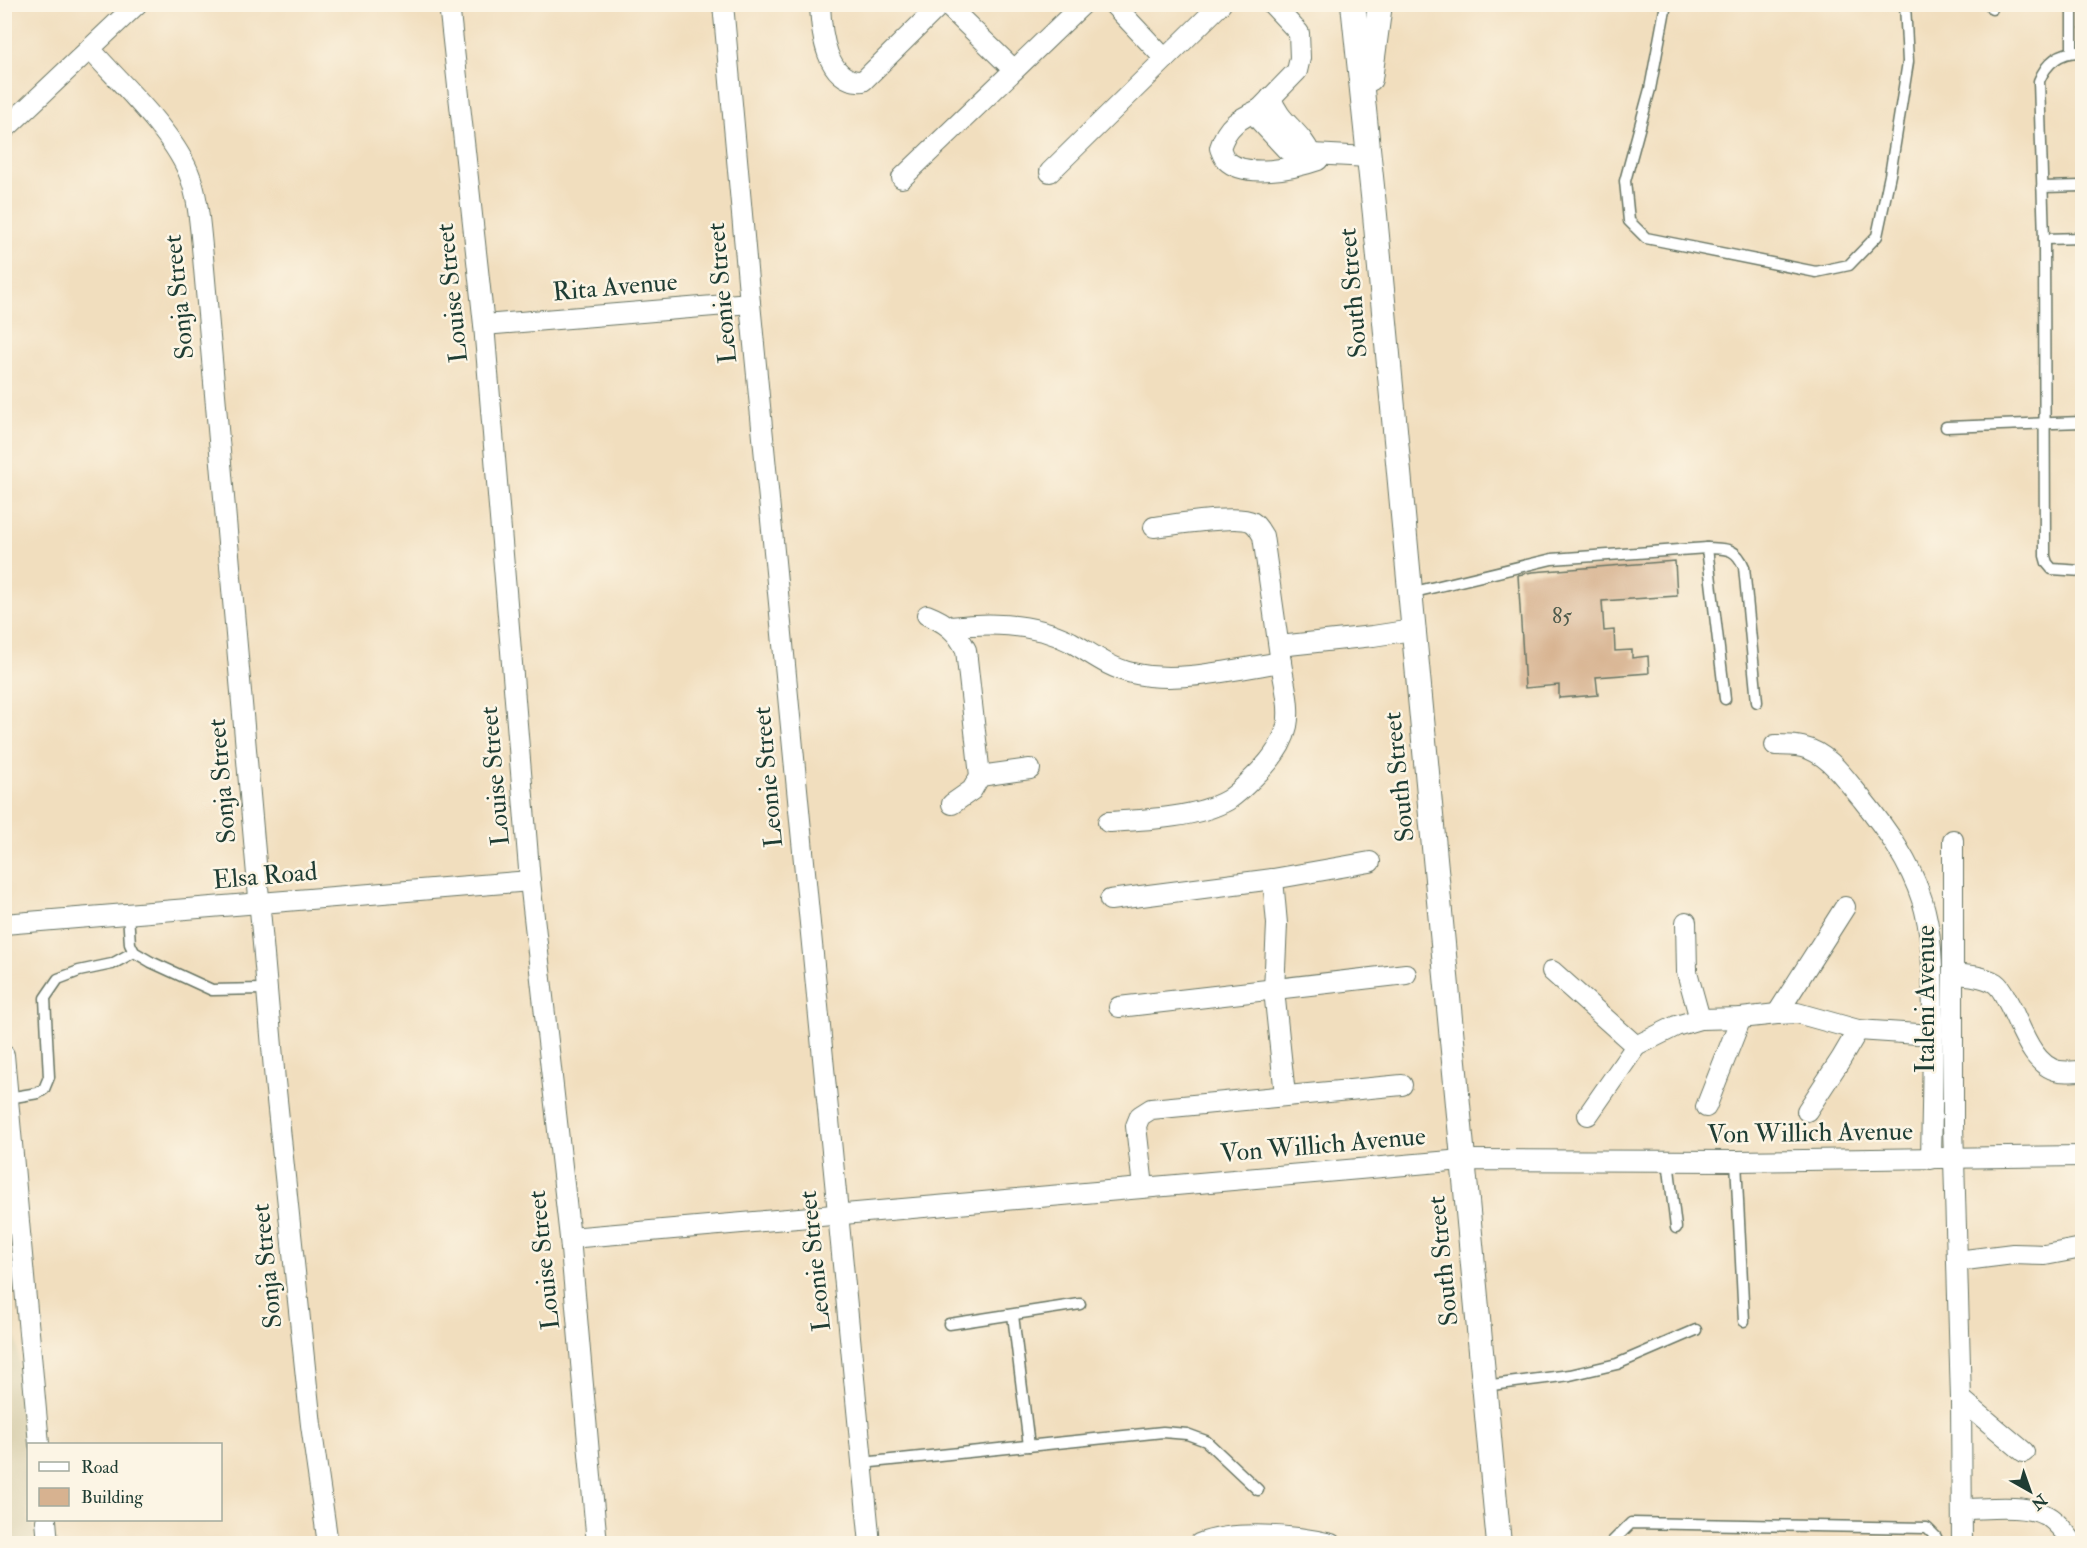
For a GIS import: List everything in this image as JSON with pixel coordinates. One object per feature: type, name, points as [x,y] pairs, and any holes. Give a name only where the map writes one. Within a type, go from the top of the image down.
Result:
[{"type":"street","points":[[4,130],[137,4]]},
{"type":"street","name":"Louise Street","points":[[449,4],[484,325],[530,881],[570,1238],[597,1544]]},
{"type":"street","name":"Leonie Street","points":[[723,4],[870,1544]]},
{"type":"street","points":[[820,4],[820,25],[831,58],[842,77],[852,82],[863,81],[941,4]]},
{"type":"street","points":[[946,4],[1014,70]]},
{"type":"street","points":[[902,178],[1083,4]]},
{"type":"street","points":[[1113,4],[1165,59]]},
{"type":"street","points":[[1050,172],[1221,4]]},
{"type":"street","points":[[1272,4],[1299,33],[1300,58],[1297,71],[1265,103],[1239,119],[1224,135],[1220,148],[1224,159],[1232,165],[1258,171],[1291,167],[1314,161],[1320,155]]},
{"type":"street","name":"South Street","points":[[1353,4],[1499,1544]]},
{"type":"street","points":[[1365,123],[1380,4]]},
{"type":"street","name":"Sonja Street","points":[[90,49],[165,133],[189,172],[196,197],[267,989],[301,1338],[328,1544]]},
{"type":"street","points":[[1265,103],[1320,155],[1369,157]]},
{"type":"street","name":"Rita Avenue","points":[[484,325],[750,303]]},
{"type":"street","points":[[1107,822],[1161,818],[1214,806],[1229,799],[1273,756],[1282,743],[1287,726],[1288,714],[1263,536],[1254,523],[1248,520],[1233,519],[1154,527]]},
{"type":"street","points":[[927,615],[951,627],[966,650],[980,776],[972,790],[952,804]]},
{"type":"street","points":[[951,627],[985,624],[1040,630],[1070,642],[1118,669],[1152,676],[1197,675],[1280,654],[1412,630]]},
{"type":"street","points":[[1774,745],[1801,746],[1816,752],[1836,768],[1878,820],[1906,862],[1922,902],[1929,930],[1932,976],[1931,1159]]},
{"type":"street","points":[[980,776],[1030,769]]},
{"type":"street","name":"Italeni Avenue","points":[[1953,840],[1954,1158],[1961,1399],[1962,1544]]},
{"type":"street","points":[[1110,900],[1273,879],[1370,862]]},
{"type":"street","points":[[1273,879],[1277,924],[1274,990],[1285,1095]]},
{"type":"street","name":"Elsa Road","points":[[4,924],[530,881]]},
{"type":"street","points":[[1777,1014],[1845,907]]},
{"type":"street","points":[[1686,922],[1687,972],[1700,1019]]},
{"type":"street","points":[[1552,971],[1636,1046]]},
{"type":"street","points":[[1119,1007],[1406,974]]},
{"type":"street","points":[[1954,974],[1990,981],[1999,987],[2032,1048],[2048,1067],[2058,1071],[2082,1071]]},
{"type":"street","points":[[1588,1115],[1636,1046],[1676,1026],[1700,1019],[1797,1013],[1858,1030],[1933,1035]]},
{"type":"street","points":[[1706,1107],[1741,1018]]},
{"type":"street","points":[[1807,1111],[1858,1030]]},
{"type":"street","points":[[4,1055],[39,1443]]},
{"type":"street","points":[[1143,1187],[1136,1126],[1137,1120],[1151,1109],[1402,1085]]},
{"type":"street","name":"Von Willich Avenue","points":[[570,1238],[1462,1160],[1736,1161],[2082,1156]]},
{"type":"street","points":[[1958,1260],[2013,1254],[2045,1255],[2082,1248]]},
{"type":"street","points":[[1961,1399],[2024,1452]]},
{"type":"street","points":[[1962,1509],[2023,1509],[2044,1514],[2059,1526],[2074,1544]]},
{"type":"street","points":[[46,1521],[48,1544]]},
{"type":"street","points":[[1199,1544],[1251,1536],[1284,1536],[1331,1544]]},
{"type":"lane","points":[[1666,4],[1650,89],[1625,181],[1629,221],[1646,238],[1816,272],[1849,266],[1877,236],[1890,175],[1908,62],[1905,4]]},
{"type":"lane","points":[[2072,4],[2077,52],[2061,55],[2050,62],[2039,81],[2044,239],[2045,548],[2047,563],[2052,569],[2082,571]]},
{"type":"lane","points":[[2043,188],[2082,186]]},
{"type":"lane","points":[[2044,239],[2082,238]]},
{"type":"lane","points":[[1946,427],[2082,422]]},
{"type":"lane","points":[[1410,593],[1552,559],[1707,548],[1728,550],[1736,554],[1744,567],[1757,702]]},
{"type":"lane","points":[[1707,548],[1725,699]]},
{"type":"lane","points":[[128,914],[130,944],[134,952],[151,962],[212,990],[267,989]]},
{"type":"lane","points":[[8,1098],[38,1093],[44,1089],[50,1077],[45,998],[58,979],[79,971],[112,964],[134,952]]},
{"type":"lane","points":[[1668,1161],[1676,1228]]},
{"type":"lane","points":[[1736,1161],[1744,1321]]},
{"type":"lane","points":[[949,1324],[1080,1304]]},
{"type":"lane","points":[[1013,1315],[1029,1446]]},
{"type":"lane","points":[[1484,1386],[1570,1375],[1617,1364],[1696,1330]]},
{"type":"lane","points":[[862,1462],[1163,1432],[1187,1434],[1206,1441],[1258,1490]]},
{"type":"lane","points":[[1610,1544],[1631,1523],[1927,1528],[1936,1537],[1938,1544]]},
{"type":"shaded area","points":[[5,1202],[27,1456],[27,1521],[33,1521],[35,1543],[5,1543]]},
{"type":"building","points":[[1675,561],[1677,596],[1602,601],[1604,631],[1614,630],[1615,651],[1632,650],[1632,658],[1648,656],[1649,673],[1596,677],[1598,695],[1559,698],[1559,685],[1525,688],[1518,575]]}]
